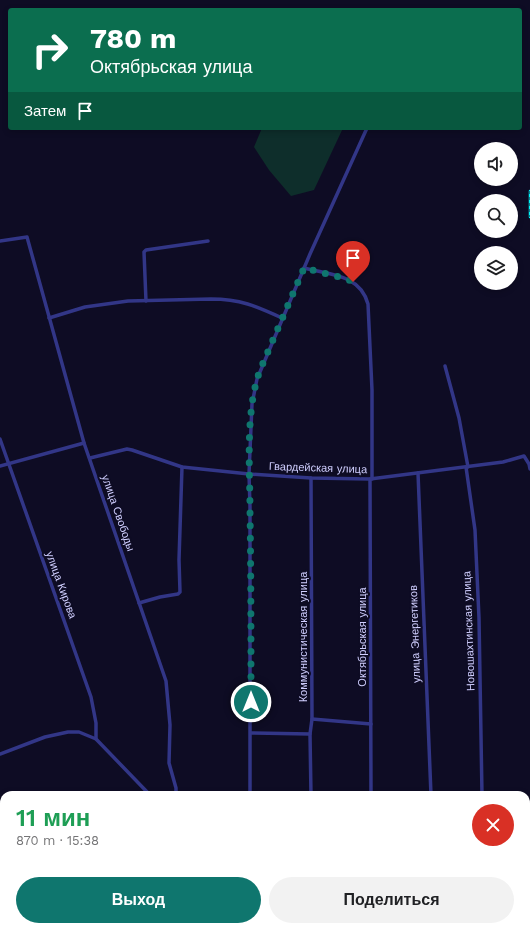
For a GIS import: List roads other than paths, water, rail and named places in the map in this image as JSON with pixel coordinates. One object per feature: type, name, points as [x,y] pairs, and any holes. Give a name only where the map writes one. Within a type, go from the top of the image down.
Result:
[{"type":"street","points":[[250,791],[249,474],[252,404],[255,386],[260,370],[282,318],[366,130]]},
{"type":"street","name":"улица Свободы","points":[[0,241],[5,239],[27,237],[84,443],[166,682],[170,725],[169,763],[176,791]]},
{"type":"street","points":[[146,301],[144,252],[148,248],[208,241]]},
{"type":"street","name":"Октябрьская улица","points":[[304,268],[347,279],[359,286],[368,304],[372,390],[371,791]]},
{"type":"street","points":[[49,318],[85,307],[128,301],[211,299],[238,301],[254,305],[282,318]]},
{"type":"street","name":"Новошахтинская улица","points":[[445,366],[459,418],[475,530],[479,626],[482,791]]},
{"type":"street","name":"улица Кирова","points":[[0,439],[91,698],[96,723],[96,739]]},
{"type":"street","points":[[0,466],[84,443]]},
{"type":"street","name":"Гвардейская улица","points":[[90,458],[122,450],[132,450],[182,467],[249,474],[311,478],[371,479],[502,462],[524,456],[529,464],[530,470]]},
{"type":"street","points":[[139,603],[178,594],[180,592],[179,560],[182,467]]},
{"type":"street","name":"улица Энергетиков","points":[[418,473],[431,791]]},
{"type":"street","name":"Коммунистическая улица","points":[[311,478],[312,719],[310,734],[312,791]]},
{"type":"street","points":[[312,719],[371,724]]},
{"type":"street","points":[[0,754],[45,737],[68,732],[79,732],[96,739],[146,791]]},
{"type":"street","points":[[251,733],[310,734]]},
{"type":"railway","points":[[530,191],[530,217]]}]
